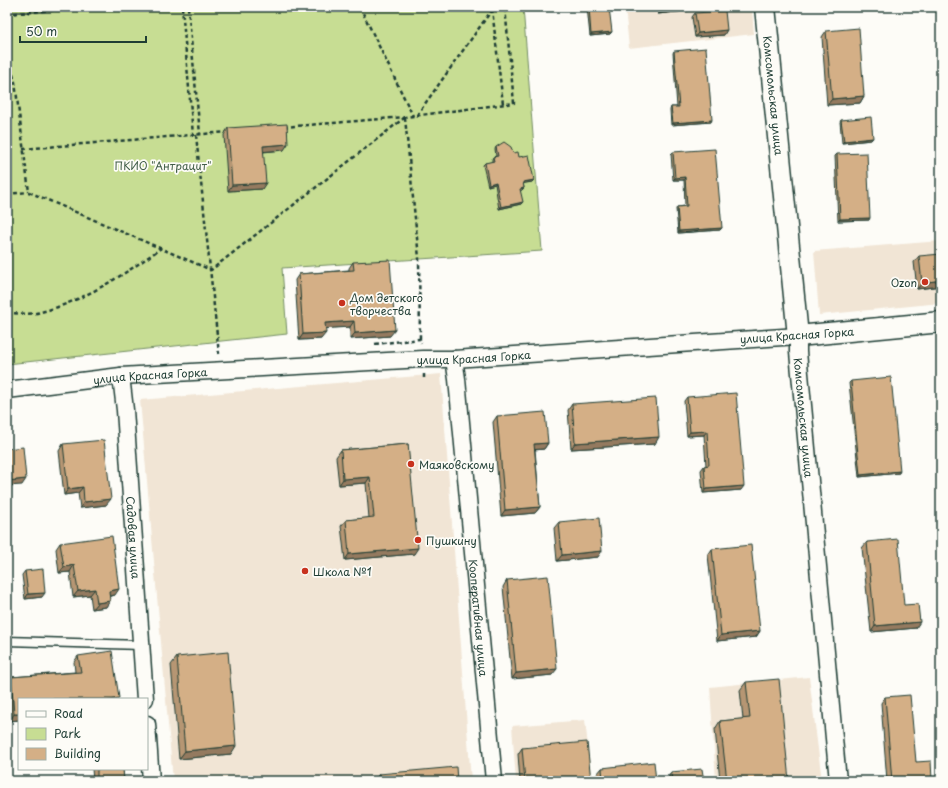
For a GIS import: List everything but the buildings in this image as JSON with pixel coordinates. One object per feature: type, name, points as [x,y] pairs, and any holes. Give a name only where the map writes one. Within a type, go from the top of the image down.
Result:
[{"type":"street","name":"Комсомольская улица","points":[[765,7],[798,336],[838,781]]},
{"type":"street","name":"улица Красная Горка","points":[[7,390],[121,376],[423,359],[454,359],[798,336],[941,322]]},
{"type":"street","name":"Кооперативная улица","points":[[454,359],[458,379],[494,781]]},
{"type":"street","name":"Садовая улица","points":[[121,376],[125,410],[145,698]]},
{"type":"street","points":[[148,738],[151,781]]},
{"type":"lane","points":[[7,641],[141,645]]},
{"type":"path","points":[[7,14],[92,7]]},
{"type":"path","points":[[182,7],[211,270],[219,358]]},
{"type":"path","points":[[188,7],[196,135]]},
{"type":"path","points":[[360,7],[415,116]]},
{"type":"path","points":[[277,128],[405,118],[514,102],[505,7]]},
{"type":"path","points":[[415,116],[493,8]]},
{"type":"path","points":[[493,8],[503,104]]},
{"type":"path","points":[[7,54],[16,82],[29,192]]},
{"type":"path","points":[[211,270],[405,118]]},
{"type":"path","points":[[405,118],[419,258],[420,340],[424,381]]},
{"type":"path","points":[[23,149],[230,132]]},
{"type":"path","points":[[7,194],[29,192],[211,270]]},
{"type":"path","points":[[7,312],[40,313],[78,299],[130,271],[161,248]]},
{"type":"path","points":[[374,344],[420,340]]},
{"type":"shaded area","points":[[625,7],[752,7],[754,34],[629,48]]},
{"type":"shaded area","points":[[941,241],[941,303],[819,315],[814,251]]},
{"type":"shaded area","name":"Школа №1","points":[[441,374],[471,781],[173,781],[140,400]]},
{"type":"shaded area","points":[[809,677],[822,781],[716,781],[710,687]]},
{"type":"shaded area","points":[[585,720],[592,781],[516,781],[512,726]]},
{"type":"green space","name":"ПКИО \"Антрацит\"","points":[[7,7],[523,7],[542,251],[282,268],[287,334],[7,364]]},
{"type":"place","name":"Ozon","points":[[925,282]]},
{"type":"place","name":"Дом детского творчества","points":[[342,303]]},
{"type":"place","name":"Маяковскому","points":[[411,464]]},
{"type":"place","name":"Пушкину","points":[[418,540]]},
{"type":"place","name":"Школа №1","points":[[305,571]]}]
